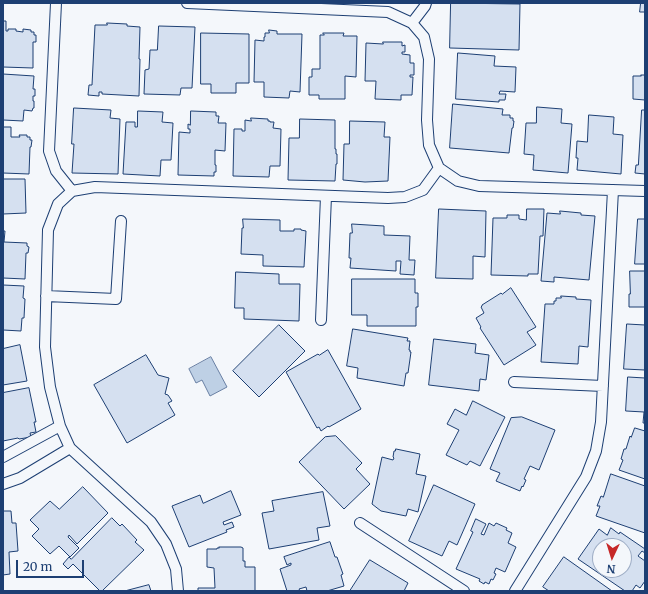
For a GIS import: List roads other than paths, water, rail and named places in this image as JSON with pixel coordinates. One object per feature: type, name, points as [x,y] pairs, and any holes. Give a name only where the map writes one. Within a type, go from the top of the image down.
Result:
[{"type":"lane","points":[[56,3],[49,151],[56,171],[72,191]]},
{"type":"lane","points":[[187,3],[388,12],[412,23],[424,37],[429,59],[429,145],[439,168],[458,181],[480,186],[645,191]]},
{"type":"lane","points":[[412,23],[426,3]]},
{"type":"lane","points":[[178,591],[176,569],[166,544],[150,522],[70,448],[60,426],[50,387],[44,347],[48,230],[58,204],[72,191],[95,187],[388,198],[405,197],[423,190],[439,168]]},
{"type":"lane","points":[[515,591],[586,477],[596,451],[601,422],[613,190]]},
{"type":"lane","points":[[321,320],[326,196]]},
{"type":"lane","points":[[46,296],[116,299],[121,221]]},
{"type":"lane","points":[[514,382],[603,386]]},
{"type":"lane","points":[[3,457],[60,426]]},
{"type":"lane","points":[[3,484],[20,478],[70,448]]},
{"type":"lane","points":[[360,523],[464,591]]},
{"type":"water","points":[[211,357],[227,387],[210,396],[202,380],[196,383],[189,369]]}]
